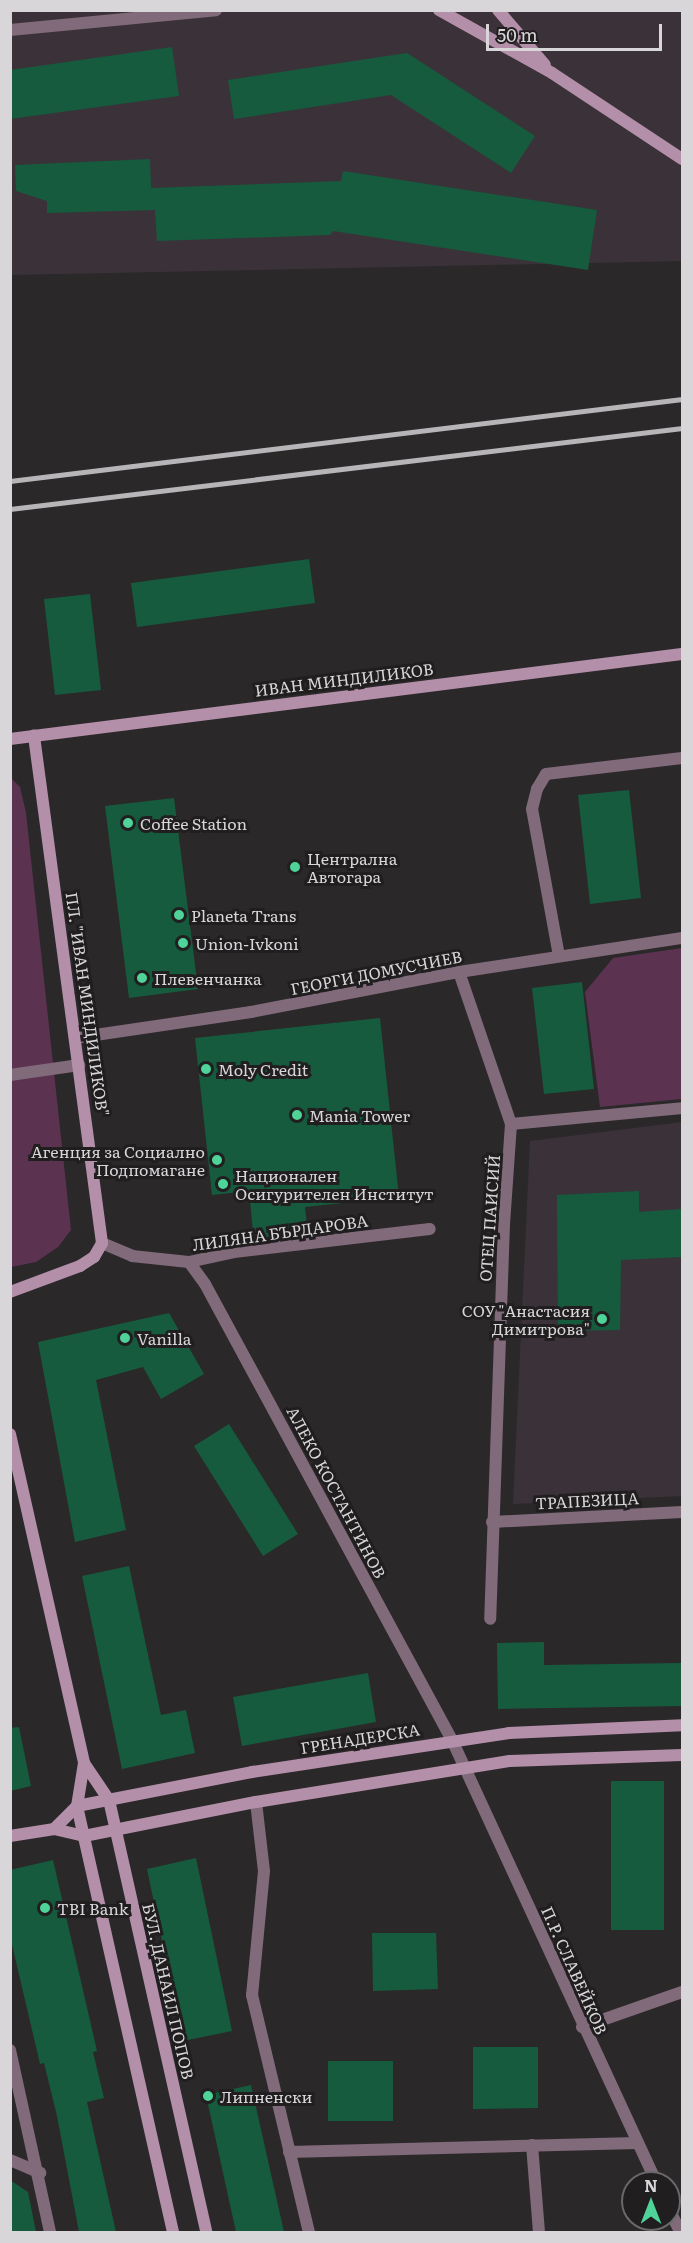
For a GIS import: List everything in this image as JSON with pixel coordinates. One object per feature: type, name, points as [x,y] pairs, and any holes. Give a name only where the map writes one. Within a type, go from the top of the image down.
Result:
[{"type":"street","points":[[10,30],[216,10]]},
{"type":"street","points":[[498,10],[552,73]]},
{"type":"street","points":[[439,11],[552,73],[682,159]]},
{"type":"street","name":"ИВАН МИНДИЛИКОВ","points":[[10,739],[682,654]]},
{"type":"street","name":"ПЛ. \"ИВАН МИНДИЛИКОВ\"","points":[[34,736],[102,1244]]},
{"type":"street","points":[[559,956],[532,809],[537,789],[546,774],[682,758]]},
{"type":"street","name":"ГЕОРГИ ДОМУСЧИЕВ","points":[[75,1038],[251,1012],[459,972],[682,938]]},
{"type":"street","name":"ОТЕЦ ПАИСИЙ","points":[[459,972],[511,1124],[492,1522],[490,1619]]},
{"type":"street","points":[[10,1075],[79,1065]]},
{"type":"street","points":[[511,1124],[682,1108]]},
{"type":"street","name":"ЛИЛЯНА БЪРДАРОВА","points":[[102,1244],[132,1256],[189,1262],[234,1252],[430,1229]]},
{"type":"street","points":[[10,1292],[80,1266],[94,1257],[102,1244]]},
{"type":"street","name":"АЛЕКО КОСТАНТИНОВ","points":[[189,1262],[210,1294],[467,1769]]},
{"type":"street","name":"БУЛ. ДАНАИЛ ПОПОВ","points":[[10,1434],[84,1763],[109,1800],[206,2232]]},
{"type":"street","name":"ТРАПЕЗИЦА","points":[[492,1522],[682,1512]]},
{"type":"street","name":"ГРЕНАДЕРСКА","points":[[76,1806],[252,1772],[452,1740],[520,1732],[682,1725]]},
{"type":"street","points":[[10,1836],[54,1829],[84,1836],[256,1802],[510,1761],[682,1755]]},
{"type":"street","name":"БУЛ. ДАНАИЛ ПОПОВ","points":[[84,1763],[76,1806],[173,2232]]},
{"type":"street","name":"П.Р. СЛАВЕЙКОВ","points":[[467,1769],[582,2027],[651,2171]]},
{"type":"street","points":[[256,1802],[264,1871],[252,1995],[309,2232]]},
{"type":"street","points":[[54,1829],[76,1806]]},
{"type":"street","points":[[582,2027],[682,1992]]},
{"type":"street","points":[[10,2050],[40,2173],[50,2232]]},
{"type":"street","points":[[289,2152],[637,2143]]},
{"type":"street","points":[[532,2145],[539,2232]]},
{"type":"street","points":[[10,2160],[40,2173]]},
{"type":"shaded area","points":[[10,11],[682,11],[682,261],[11,275]]},
{"type":"shaded area","points":[[10,777],[20,787],[26,813],[71,1230],[58,1247],[36,1262],[11,1267]]},
{"type":"shaded area","points":[[682,948],[682,1099],[600,1107],[585,992],[613,958]]},
{"type":"shaded area","name":"СОУ \"Анастасия Димитрова\"","points":[[682,1122],[682,1496],[513,1504],[530,1141]]},
{"type":"building","points":[[172,47],[179,96],[10,119],[10,70]]},
{"type":"building","points":[[407,53],[535,136],[511,173],[391,95],[234,119],[228,80]]},
{"type":"building","points":[[150,159],[151,188],[341,181],[343,171],[597,210],[588,270],[333,231],[330,235],[157,241],[155,210],[47,213],[47,201],[16,191],[15,165]]},
{"type":"building","points":[[309,559],[315,603],[137,627],[131,583]]},
{"type":"building","points":[[90,594],[101,690],[55,695],[44,599]]},
{"type":"building","points":[[629,790],[641,898],[590,904],[578,795]]},
{"type":"building","points":[[174,798],[198,989],[129,998],[105,806]]},
{"type":"building","points":[[582,982],[594,1089],[544,1094],[532,988]]},
{"type":"building","name":"Mania Tower","points":[[380,1018],[399,1197],[305,1207],[308,1235],[254,1241],[249,1191],[212,1195],[195,1038]]},
{"type":"building","points":[[639,1191],[639,1212],[682,1209],[682,1257],[621,1260],[620,1330],[558,1331],[557,1195]]},
{"type":"building","points":[[169,1313],[204,1374],[161,1399],[143,1367],[96,1380],[126,1530],[75,1542],[38,1342]]},
{"type":"building","points":[[229,1424],[298,1534],[263,1556],[194,1446]]},
{"type":"building","points":[[129,1566],[161,1715],[186,1710],[195,1753],[122,1769],[82,1576]]},
{"type":"building","points":[[544,1642],[544,1665],[681,1663],[682,1706],[498,1709],[497,1643]]},
{"type":"building","points":[[368,1673],[376,1722],[242,1746],[233,1697]]},
{"type":"building","points":[[19,1727],[31,1786],[10,1791],[10,1728]]},
{"type":"building","points":[[611,1781],[664,1781],[664,1930],[611,1930]]},
{"type":"building","points":[[196,1858],[232,2031],[183,2041],[147,1869]]},
{"type":"building","points":[[53,1860],[97,2051],[93,2052],[104,2098],[87,2102],[116,2232],[79,2232],[57,2116],[44,2063],[40,2064],[10,1936],[10,1870]]},
{"type":"building","points":[[372,1933],[436,1933],[438,1989],[373,1991]]},
{"type":"building","points":[[473,2047],[538,2047],[538,2108],[473,2109]]},
{"type":"building","points":[[328,2061],[393,2061],[393,2121],[328,2121]]},
{"type":"building","points":[[251,2085],[284,2232],[236,2232],[206,2095]]},
{"type":"building","points":[[10,2180],[28,2192],[36,2232],[10,2232]]},
{"type":"railway","points":[[10,481],[682,399]]},
{"type":"railway","points":[[10,509],[682,428]]},
{"type":"place","name":"Coffee Station","points":[[128,823]]},
{"type":"place","name":"Централна Автогара","points":[[295,867]]},
{"type":"place","name":"Planeta Trans","points":[[179,915]]},
{"type":"place","name":"Union-Ivkoni","points":[[183,943]]},
{"type":"place","name":"Плевенчанка","points":[[142,978]]},
{"type":"place","name":"Moly Credit","points":[[206,1069]]},
{"type":"place","name":"Mania Tower","points":[[297,1115]]},
{"type":"place","name":"Агенция за Социално Подпомагане","points":[[217,1160]]},
{"type":"place","name":"Национален Осигурителен Институт","points":[[223,1184]]},
{"type":"place","name":"СОУ \"Анастасия Димитрова\"","points":[[602,1319]]},
{"type":"place","name":"Vanilla","points":[[125,1338]]},
{"type":"place","name":"TBI Bank","points":[[45,1908]]},
{"type":"place","name":"Липненски","points":[[208,2096]]}]
